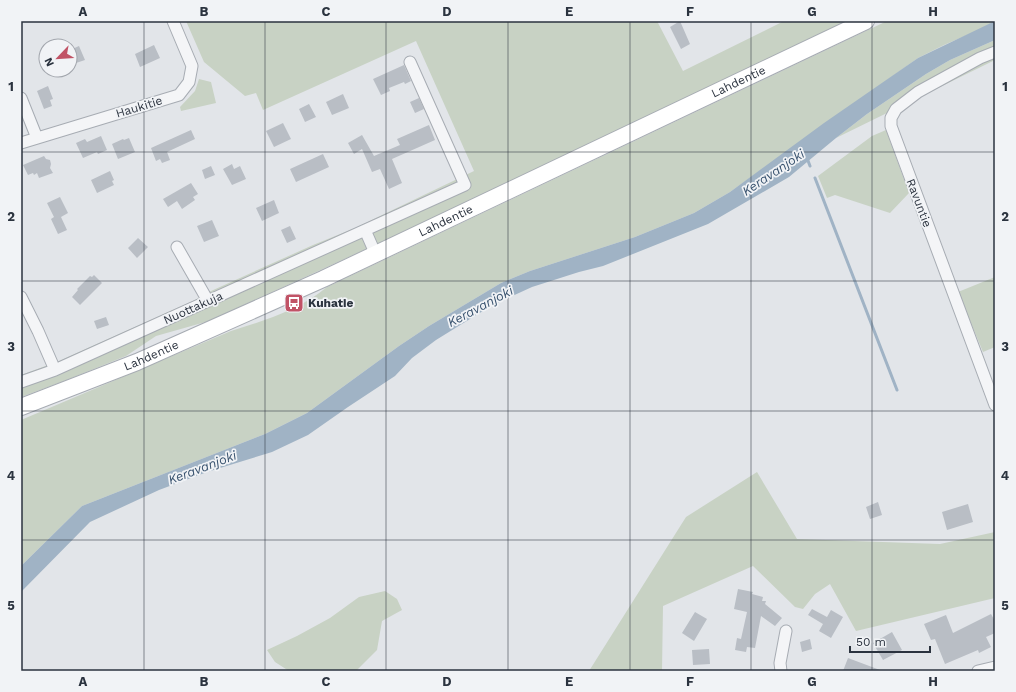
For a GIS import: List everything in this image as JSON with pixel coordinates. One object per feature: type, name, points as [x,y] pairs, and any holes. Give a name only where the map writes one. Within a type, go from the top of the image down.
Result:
[{"type":"main road","name":"Lahdentie","points":[[21,407],[137,362],[376,254],[866,21]]},
{"type":"street","name":"Haukitie","points":[[21,143],[180,95],[189,82],[192,66],[173,21]]},
{"type":"street","name":"Ravuntie","points":[[995,52],[980,58],[918,92],[896,109],[891,118],[891,126],[995,405]]},
{"type":"street","name":"Nuottakuja","points":[[21,382],[55,370],[465,185],[410,62]]},
{"type":"street","points":[[21,98],[37,138]]},
{"type":"street","points":[[365,230],[376,254]]},
{"type":"street","points":[[177,247],[208,301]]},
{"type":"street","points":[[21,297],[55,370]]},
{"type":"street","points":[[781,671],[780,663],[786,631]]},
{"type":"street","points":[[978,671],[995,667]]},
{"type":"green space","points":[[186,21],[657,21],[683,71],[784,21],[847,21],[410,229],[209,321],[156,336],[126,356],[21,397],[21,375],[59,361],[313,245],[355,228],[474,171],[416,41],[263,110],[256,93],[245,96],[204,62]]},
{"type":"green space","points":[[887,21],[995,21],[918,58],[730,192],[694,213],[635,237],[530,271],[501,283],[429,326],[399,346],[307,413],[265,434],[82,506],[21,566],[21,420],[231,331],[282,314],[306,302],[327,287]]},
{"type":"green space","points":[[995,40],[995,60],[836,138],[867,114],[926,74],[950,60]]},
{"type":"green space","points":[[199,79],[211,82],[216,103],[181,111],[180,107],[195,91]]},
{"type":"green space","points":[[886,130],[909,193],[890,213],[835,195],[827,198],[818,176],[872,136]]},
{"type":"green space","points":[[995,277],[995,347],[983,352],[958,292]]},
{"type":"green space","points":[[757,472],[797,539],[940,544],[995,532],[995,598],[856,631],[830,584],[815,594],[803,609],[795,607],[753,566],[663,606],[662,671],[589,671],[686,517]]},
{"type":"green space","points":[[385,591],[397,599],[402,610],[382,621],[377,650],[356,671],[289,671],[275,662],[267,650],[330,618],[359,597]]},
{"type":"water","name":"Keravanjoki","points":[[995,21],[995,40],[950,60],[926,74],[867,114],[789,177],[708,224],[603,266],[532,287],[491,306],[436,340],[412,358],[395,376],[308,435],[272,452],[207,472],[159,490],[90,522],[21,592],[21,566],[82,506],[265,434],[307,413],[399,346],[429,326],[501,283],[530,271],[635,237],[694,213],[730,192],[824,123],[918,58]]},
{"type":"building","points":[[680,21],[690,44],[681,49],[670,27]]},
{"type":"building","points":[[154,45],[160,58],[140,67],[135,54]]},
{"type":"building","points":[[78,46],[85,60],[78,62]]},
{"type":"building","points":[[404,65],[411,81],[389,88],[390,91],[381,95],[373,79]]},
{"type":"building","points":[[48,86],[53,99],[50,100],[52,106],[44,109],[37,91]]},
{"type":"building","points":[[343,94],[349,108],[332,115],[326,102]]},
{"type":"building","points":[[419,98],[424,109],[415,113],[410,102]]},
{"type":"building","points":[[309,104],[316,117],[305,122],[299,109]]},
{"type":"building","points":[[283,123],[291,139],[274,147],[266,131]]},
{"type":"building","points":[[429,125],[435,140],[392,159],[402,183],[389,189],[380,169],[372,172],[362,149],[354,154],[348,143],[362,135],[374,156],[400,145],[397,139]]},
{"type":"building","points":[[191,130],[195,139],[167,152],[170,160],[162,163],[160,159],[156,161],[151,148]]},
{"type":"building","points":[[101,136],[107,150],[98,154],[97,152],[83,158],[76,143],[85,139],[87,142]]},
{"type":"building","points":[[129,138],[135,152],[118,159],[112,144]]},
{"type":"building","points":[[323,154],[329,167],[296,182],[290,169]]},
{"type":"building","points":[[44,156],[46,159],[50,160],[50,168],[53,173],[39,178],[37,173],[34,175],[33,173],[28,175],[23,165]]},
{"type":"building","points":[[232,164],[234,169],[240,166],[246,179],[232,185],[223,169]]},
{"type":"building","points":[[211,166],[215,175],[205,179],[202,170]]},
{"type":"building","points":[[110,171],[114,180],[112,181],[114,185],[97,193],[91,180]]},
{"type":"building","points":[[191,183],[198,194],[193,197],[195,200],[182,209],[177,201],[168,207],[163,199]]},
{"type":"building","points":[[60,197],[68,213],[61,217],[67,230],[58,234],[51,219],[54,217],[47,203]]},
{"type":"building","points":[[274,200],[279,213],[262,221],[256,208]]},
{"type":"building","points":[[212,220],[219,236],[204,242],[197,226]]},
{"type":"building","points":[[290,226],[296,239],[287,243],[281,230]]},
{"type":"building","points":[[138,238],[148,247],[137,258],[128,248]]},
{"type":"building","points":[[94,275],[102,283],[80,305],[72,297],[78,290],[77,289],[90,276],[92,277]]},
{"type":"building","points":[[106,317],[109,325],[97,329],[94,321]]},
{"type":"building","points":[[878,502],[882,515],[870,519],[866,507]]},
{"type":"building","points":[[968,504],[973,522],[947,530],[942,512]]},
{"type":"building","points":[[738,589],[753,592],[752,594],[763,597],[762,601],[766,601],[765,604],[782,618],[775,626],[761,616],[755,648],[747,647],[746,652],[735,650],[737,638],[741,639],[747,612],[734,609]]},
{"type":"building","points":[[812,609],[827,617],[831,610],[843,617],[831,638],[819,631],[823,624],[808,615]]},
{"type":"building","points":[[695,612],[707,619],[694,641],[682,633]]},
{"type":"building","points":[[991,614],[995,621],[995,633],[986,637],[991,647],[979,653],[978,650],[945,664],[935,639],[931,640],[924,624],[946,615],[953,633]]},
{"type":"building","points":[[892,632],[902,650],[883,660],[873,643]]},
{"type":"building","points":[[810,639],[812,649],[802,652],[800,642]]},
{"type":"building","points":[[709,649],[710,664],[693,665],[692,650]]},
{"type":"building","points":[[848,658],[880,670],[880,671],[843,671]]},
{"type":"waterway","name":"Keravanjoki","points":[[807,158],[810,166]]},
{"type":"waterway","points":[[815,178],[897,390]]},
{"type":"place","name":"Kuhatie","points":[[294,303]]}]
